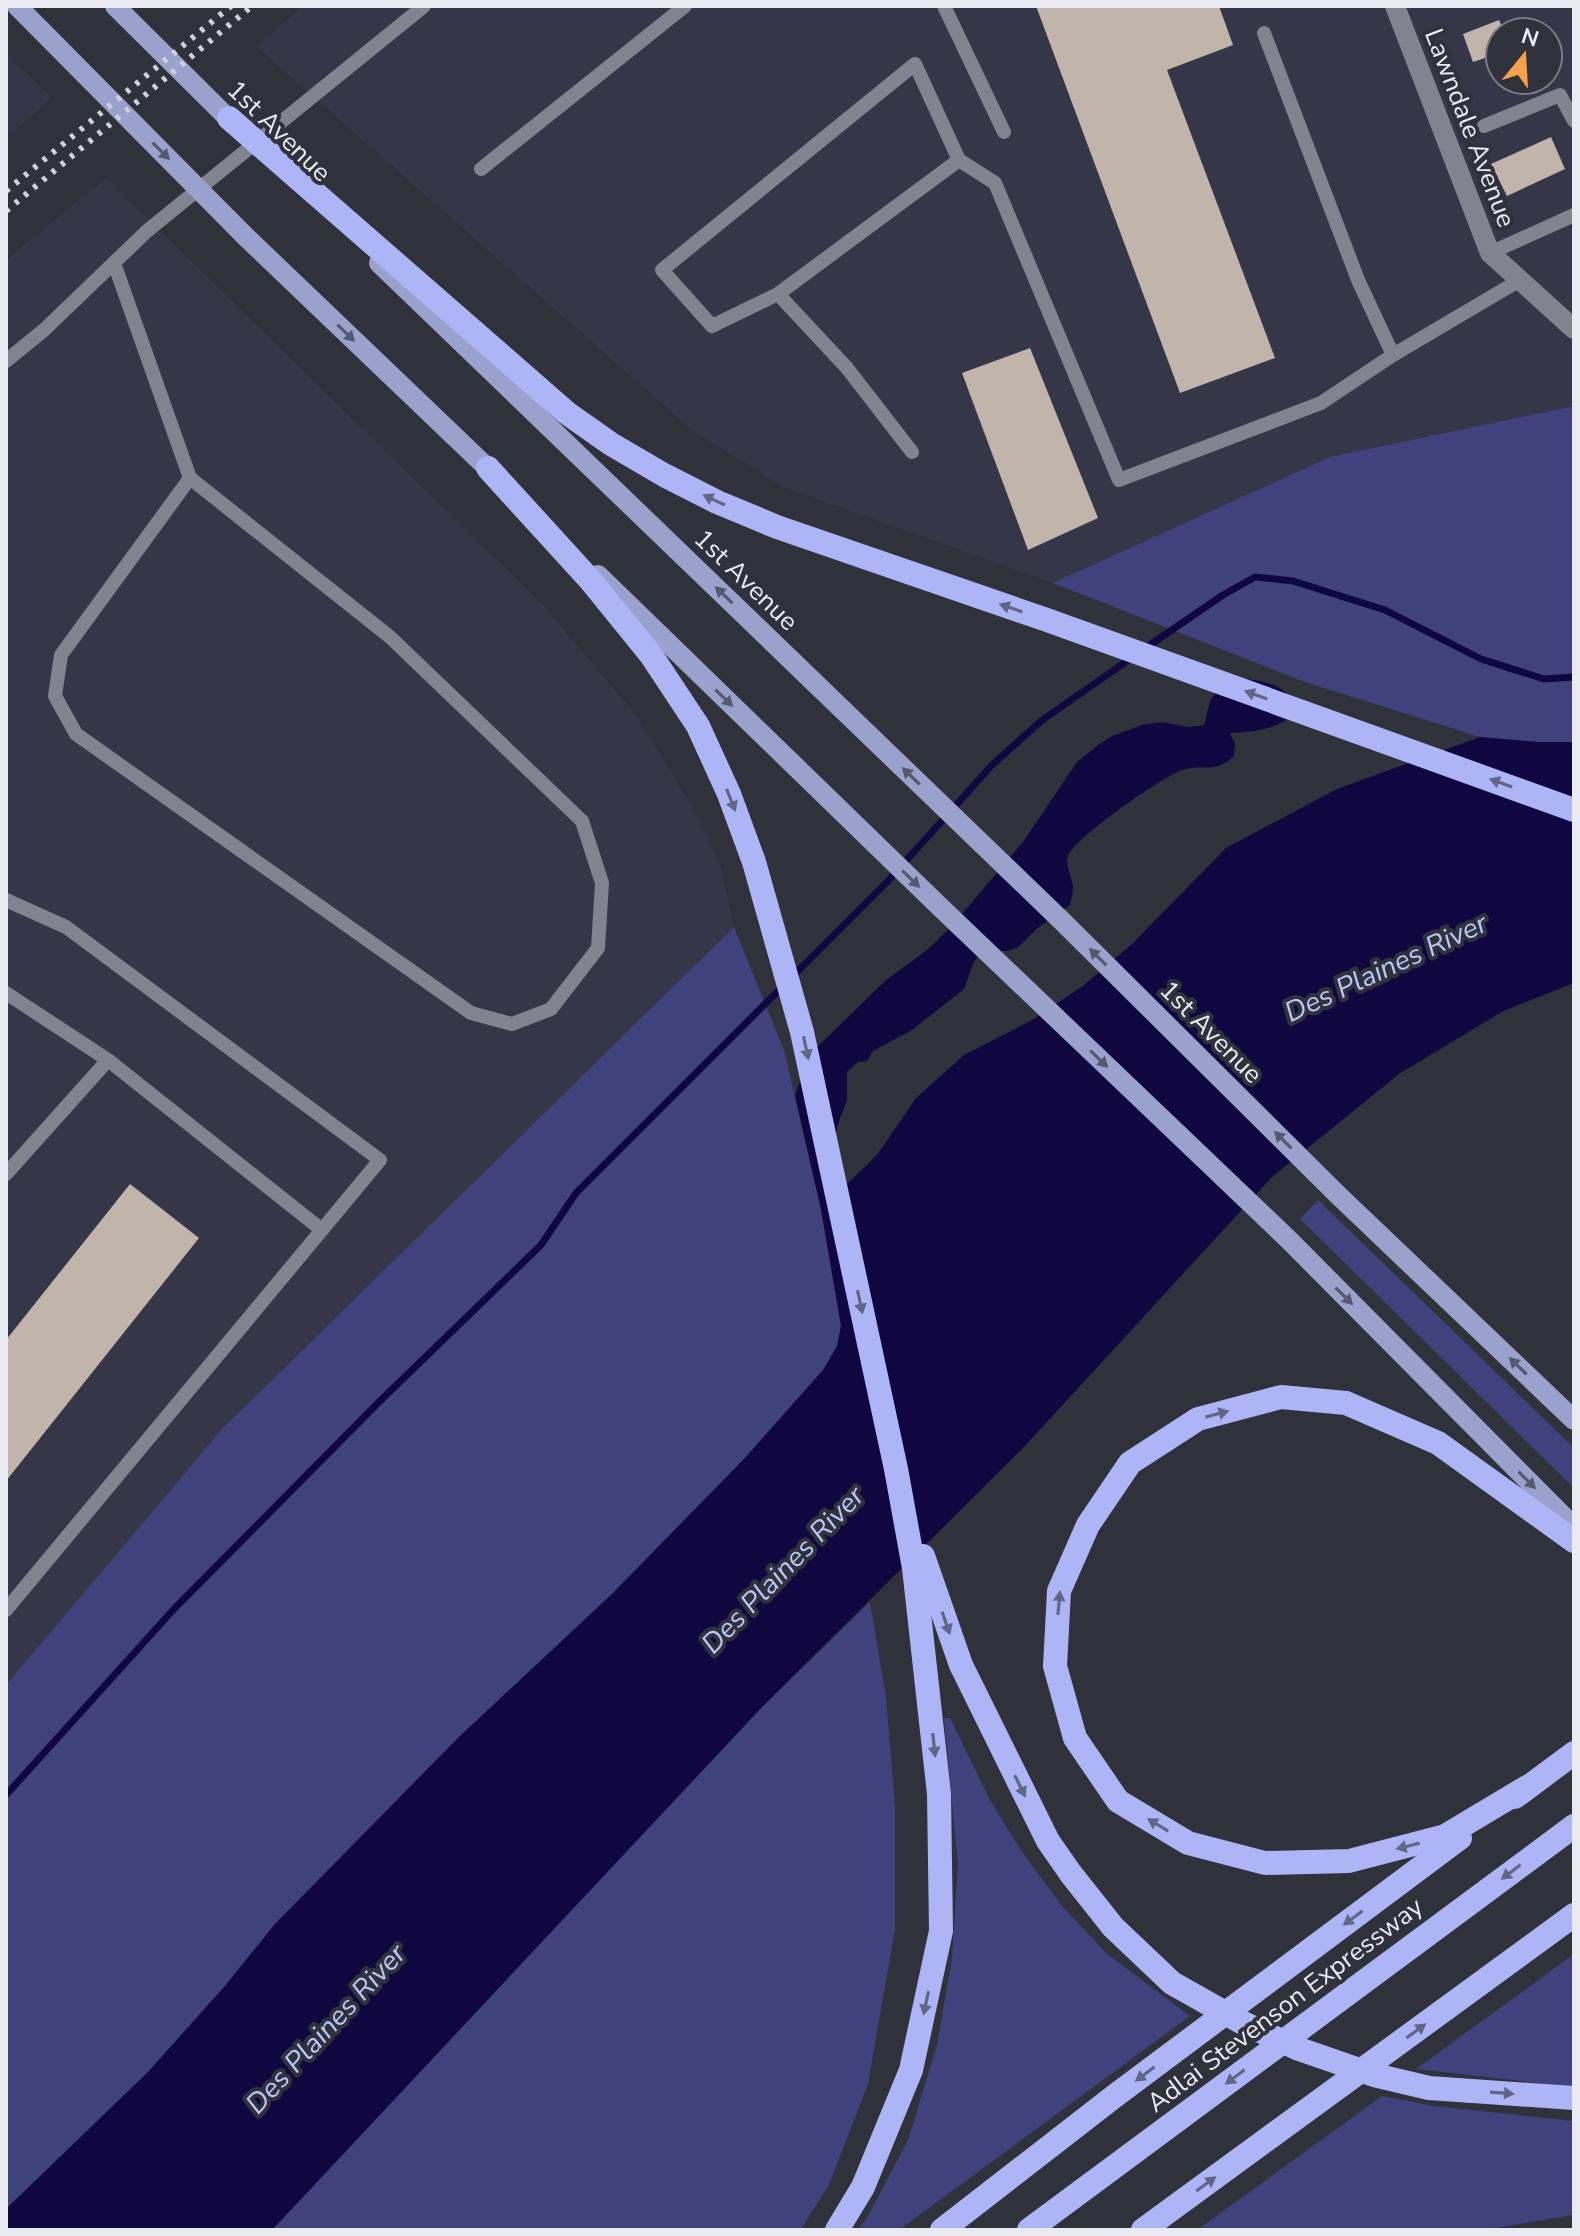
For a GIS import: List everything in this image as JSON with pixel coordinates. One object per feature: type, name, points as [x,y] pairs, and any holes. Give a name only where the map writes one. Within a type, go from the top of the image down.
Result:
[{"type":"highway","points":[[229,118],[567,413],[611,444],[664,475],[777,527],[1047,620],[1574,810]]},
{"type":"highway","points":[[488,468],[591,581],[651,655],[698,726],[729,794],[754,862],[802,1032],[896,1469],[914,1568],[939,1794],[941,1931],[911,2070],[863,2187],[837,2230]]},
{"type":"highway","points":[[1527,1787],[1445,1836],[1349,1861],[1265,1863],[1188,1843],[1118,1801],[1075,1738],[1055,1666],[1059,1591],[1088,1525],[1130,1463],[1198,1419],[1281,1397],[1346,1403],[1438,1443],[1574,1541]]},
{"type":"highway","points":[[896,1469],[961,1665],[1028,1801],[1071,1874],[1113,1927],[1172,1983],[1243,2023],[1299,2049],[1374,2075],[1429,2088],[1574,2098]]},
{"type":"highway","points":[[942,2230],[1116,2095],[1574,1753]]},
{"type":"highway","name":"Adlai Stevenson Expressway","points":[[1029,2230],[1574,1826]]},
{"type":"highway","points":[[1143,2230],[1574,1915]]},
{"type":"main road","points":[[15,6],[245,236],[1289,1240],[1574,1527]]},
{"type":"main road","name":"1st Avenue","points":[[115,6],[1063,922],[1338,1195],[1574,1420]]},
{"type":"main road","points":[[126,6],[175,67]]},
{"type":"main road","points":[[6,10],[106,95]]},
{"type":"street","name":"Lawndale Avenue","points":[[1395,6],[1490,253],[1574,329]]},
{"type":"lane","points":[[6,10],[15,6]]},
{"type":"lane","points":[[6,361],[44,330],[147,231],[424,6]]},
{"type":"lane","points":[[481,169],[685,6]]},
{"type":"lane","points":[[944,6],[1004,132]]},
{"type":"lane","points":[[1264,33],[1358,280],[1393,355]]},
{"type":"lane","points":[[959,160],[778,294],[712,326],[662,270],[915,64],[959,160],[995,183],[1119,480],[1321,403],[1393,355],[1520,280]]},
{"type":"lane","points":[[1484,126],[1560,95],[1574,121]]},
{"type":"lane","points":[[1490,253],[1574,215]]},
{"type":"lane","points":[[114,263],[190,478],[390,637],[582,821],[602,883],[598,948],[551,1009],[512,1024],[471,1013],[76,734],[55,696],[61,655],[190,478]]},
{"type":"lane","points":[[778,294],[847,368],[912,452]]},
{"type":"lane","points":[[6,900],[66,927],[380,1160],[6,1610]]},
{"type":"lane","points":[[6,993],[108,1060],[322,1230]]},
{"type":"lane","points":[[6,1174],[108,1060]]},
{"type":"shaded area","points":[[303,6],[1574,6],[1574,406],[1330,457],[1053,583],[783,487],[692,430],[256,46]]},
{"type":"shaded area","points":[[6,54],[52,98],[6,137]]},
{"type":"shaded area","points":[[106,178],[542,604],[637,716],[692,807],[721,866],[734,927],[222,1429],[6,1685],[6,260]]},
{"type":"shaded area","points":[[1574,406],[1574,742],[1480,737],[1305,682],[1053,583],[1330,457]]},
{"type":"shaded area","points":[[734,927],[784,1050],[821,1210],[841,1326],[837,1346],[823,1370],[744,1459],[613,1593],[459,1737],[275,1924],[225,1986],[148,2072],[6,2209],[6,1685],[222,1429]]},
{"type":"shaded area","points":[[1318,1200],[1574,1448],[1574,1488],[1300,1219]]},
{"type":"shaded area","points":[[870,1602],[886,1697],[895,1807],[895,1929],[868,2084],[829,2185],[800,2230],[272,2230],[762,1707]]},
{"type":"shaded area","points":[[944,1718],[950,1718],[990,1800],[1022,1852],[1063,1907],[1105,1952],[1190,2016],[899,2230],[857,2230],[867,2218],[908,2140],[937,2045],[952,1958],[958,1864]]},
{"type":"shaded area","points":[[1574,1954],[1574,2087],[1416,2069]]},
{"type":"shaded area","points":[[1382,2096],[1434,2106],[1574,2121],[1574,2215],[1484,2230],[1197,2230]]},
{"type":"water","name":"Des Plaines River","points":[[1240,678],[1265,682],[1282,690],[1296,713],[1265,729],[1230,733],[1235,744],[1234,756],[1227,762],[1214,767],[1182,770],[1101,823],[1068,856],[1073,887],[1070,905],[1039,927],[1017,948],[981,951],[964,989],[912,1030],[873,1051],[867,1061],[858,1062],[847,1072],[847,1101],[835,1136],[847,1184],[877,1155],[916,1098],[964,1055],[1034,1019],[1084,985],[1132,944],[1226,848],[1337,789],[1480,737],[1574,742],[1574,983],[1503,1011],[1399,1074],[1272,1177],[1023,1448],[762,1707],[272,2230],[6,2230],[6,2209],[148,2072],[225,1986],[275,1924],[459,1737],[613,1593],[744,1459],[823,1370],[837,1346],[841,1326],[821,1209],[795,1096],[816,1048],[885,981],[927,950],[950,928],[1023,842],[1077,762],[1112,736],[1142,725],[1162,722],[1188,727],[1204,725],[1210,701],[1220,687]]},
{"type":"building","points":[[1036,6],[1219,6],[1233,45],[1167,70],[1275,358],[1180,393]]},
{"type":"building","points":[[1484,26],[1484,58],[1473,62],[1463,34]]},
{"type":"building","points":[[1551,137],[1565,169],[1507,196],[1491,164]]},
{"type":"building","points":[[1030,348],[1098,518],[1028,550],[962,373]]},
{"type":"building","points":[[130,1184],[199,1238],[6,1481],[6,1340]]},
{"type":"waterway","points":[[1144,649],[1255,577],[1293,581],[1385,610],[1481,659],[1544,679],[1574,677]]},
{"type":"waterway","points":[[791,978],[887,882],[992,765],[1041,721],[1134,656]]},
{"type":"waterway","points":[[6,1795],[174,1609],[380,1401],[541,1245],[576,1193],[782,987]]},
{"type":"railway","points":[[6,191],[231,6]]},
{"type":"railway","points":[[6,211],[252,6]]}]
